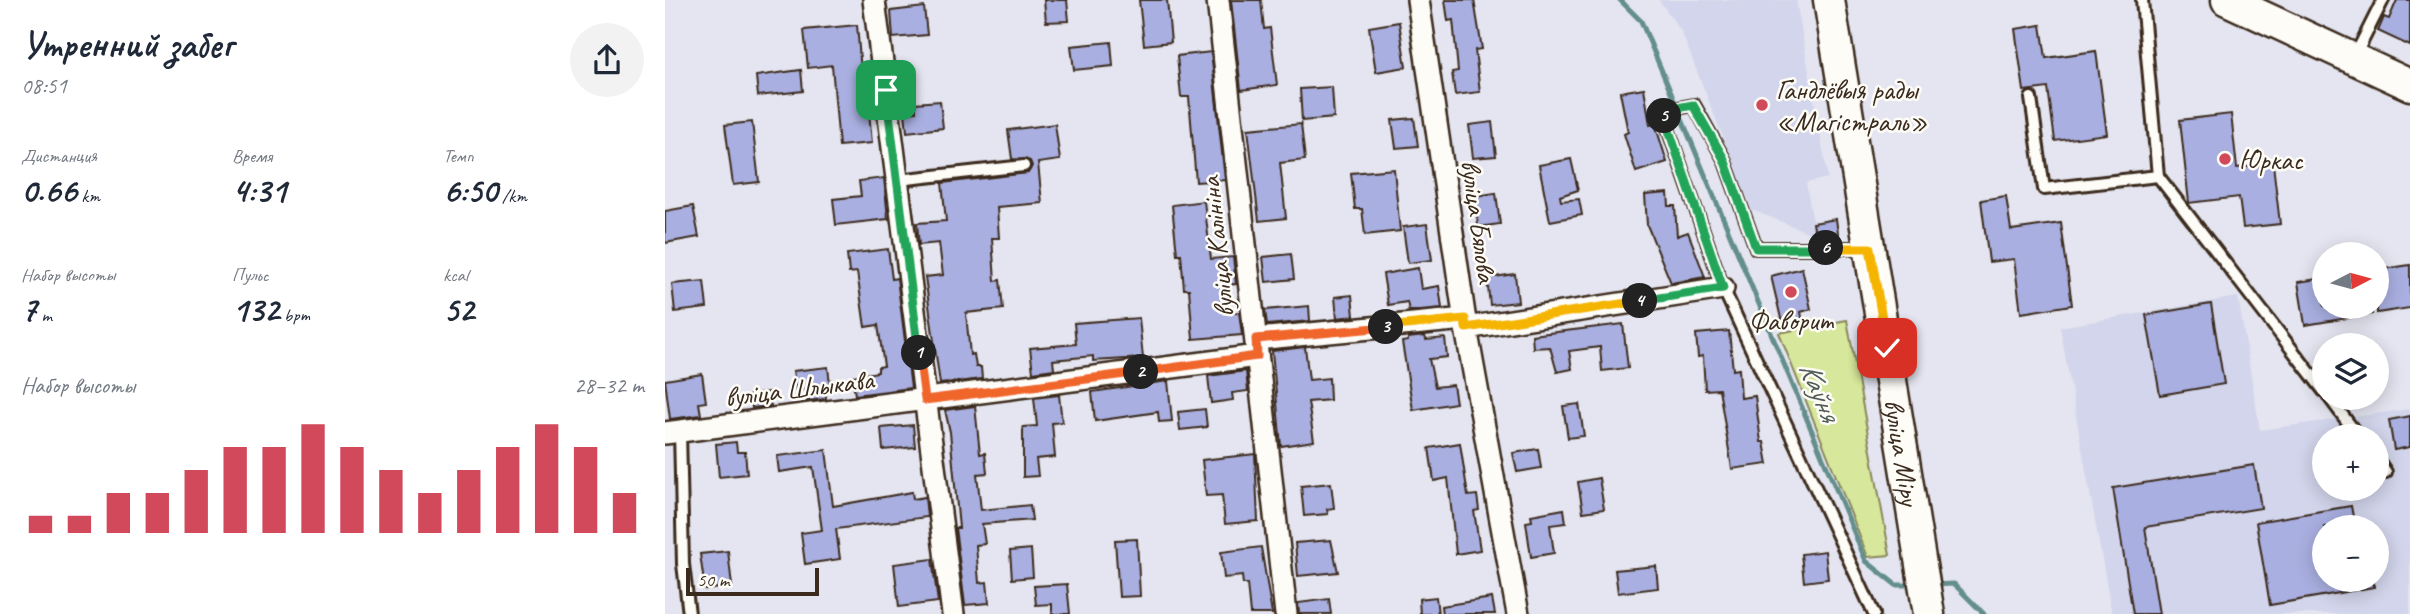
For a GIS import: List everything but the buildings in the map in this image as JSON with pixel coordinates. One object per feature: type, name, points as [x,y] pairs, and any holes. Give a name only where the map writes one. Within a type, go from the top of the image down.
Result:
[{"type":"main road","name":"вуліца Міру","points":[[1829,0],[1929,614]]},
{"type":"main road","points":[[2227,0],[2410,85]]},
{"type":"street","points":[[874,0],[953,614]]},
{"type":"street","name":"вуліца Калініна","points":[[1219,0],[1286,614]]},
{"type":"street","name":"вуліца Бялова","points":[[1418,0],[1465,324],[1518,614]]},
{"type":"street","points":[[1465,324],[1723,288]]},
{"type":"street","name":"вуліца Шлыкава","points":[[672,432],[925,400],[1256,348],[1465,324]]},
{"type":"lane","points":[[2142,0],[2158,176],[2312,375]]},
{"type":"lane","points":[[2353,59],[2383,0]]},
{"type":"lane","points":[[2031,98],[2044,189],[2158,176]]},
{"type":"lane","points":[[1870,248],[1756,248],[1724,159],[1693,105],[1662,111],[1723,288],[1874,614]]},
{"type":"lane","points":[[898,180],[1024,166]]},
{"type":"lane","name":"вуліца Шлыкава","points":[[672,432],[689,614]]},
{"type":"shaded area","name":"Гандлёвыя рады «Магістраль»","points":[[1659,0],[1796,0],[1828,178],[1806,183],[1815,235],[1752,210],[1681,31]]},
{"type":"shaded area","points":[[2238,297],[2260,430],[2410,409],[2410,614],[2112,614],[2060,327]]},
{"type":"green space","points":[[1847,320],[1890,555],[1868,557],[1779,333]]},
{"type":"waterway","name":"Каўня","points":[[1620,0],[1641,21],[1866,561],[1896,585],[1916,585]]},
{"type":"waterway","name":"Каўня","points":[[1933,585],[1954,584],[1984,614]]},
{"type":"place","name":"Гандлёвыя рады «Магістраль»","points":[[1762,105]]},
{"type":"place","name":"Юркас","points":[[2225,159]]},
{"type":"place","name":"Фаворит","points":[[1791,292]]},
{"type":"route","points":[[886,90],[925,400],[1257,356],[1256,339],[1465,319],[1466,328],[1723,288],[1685,186],[1662,111],[1693,105],[1724,159],[1756,248],[1870,248],[1887,348]]}]
